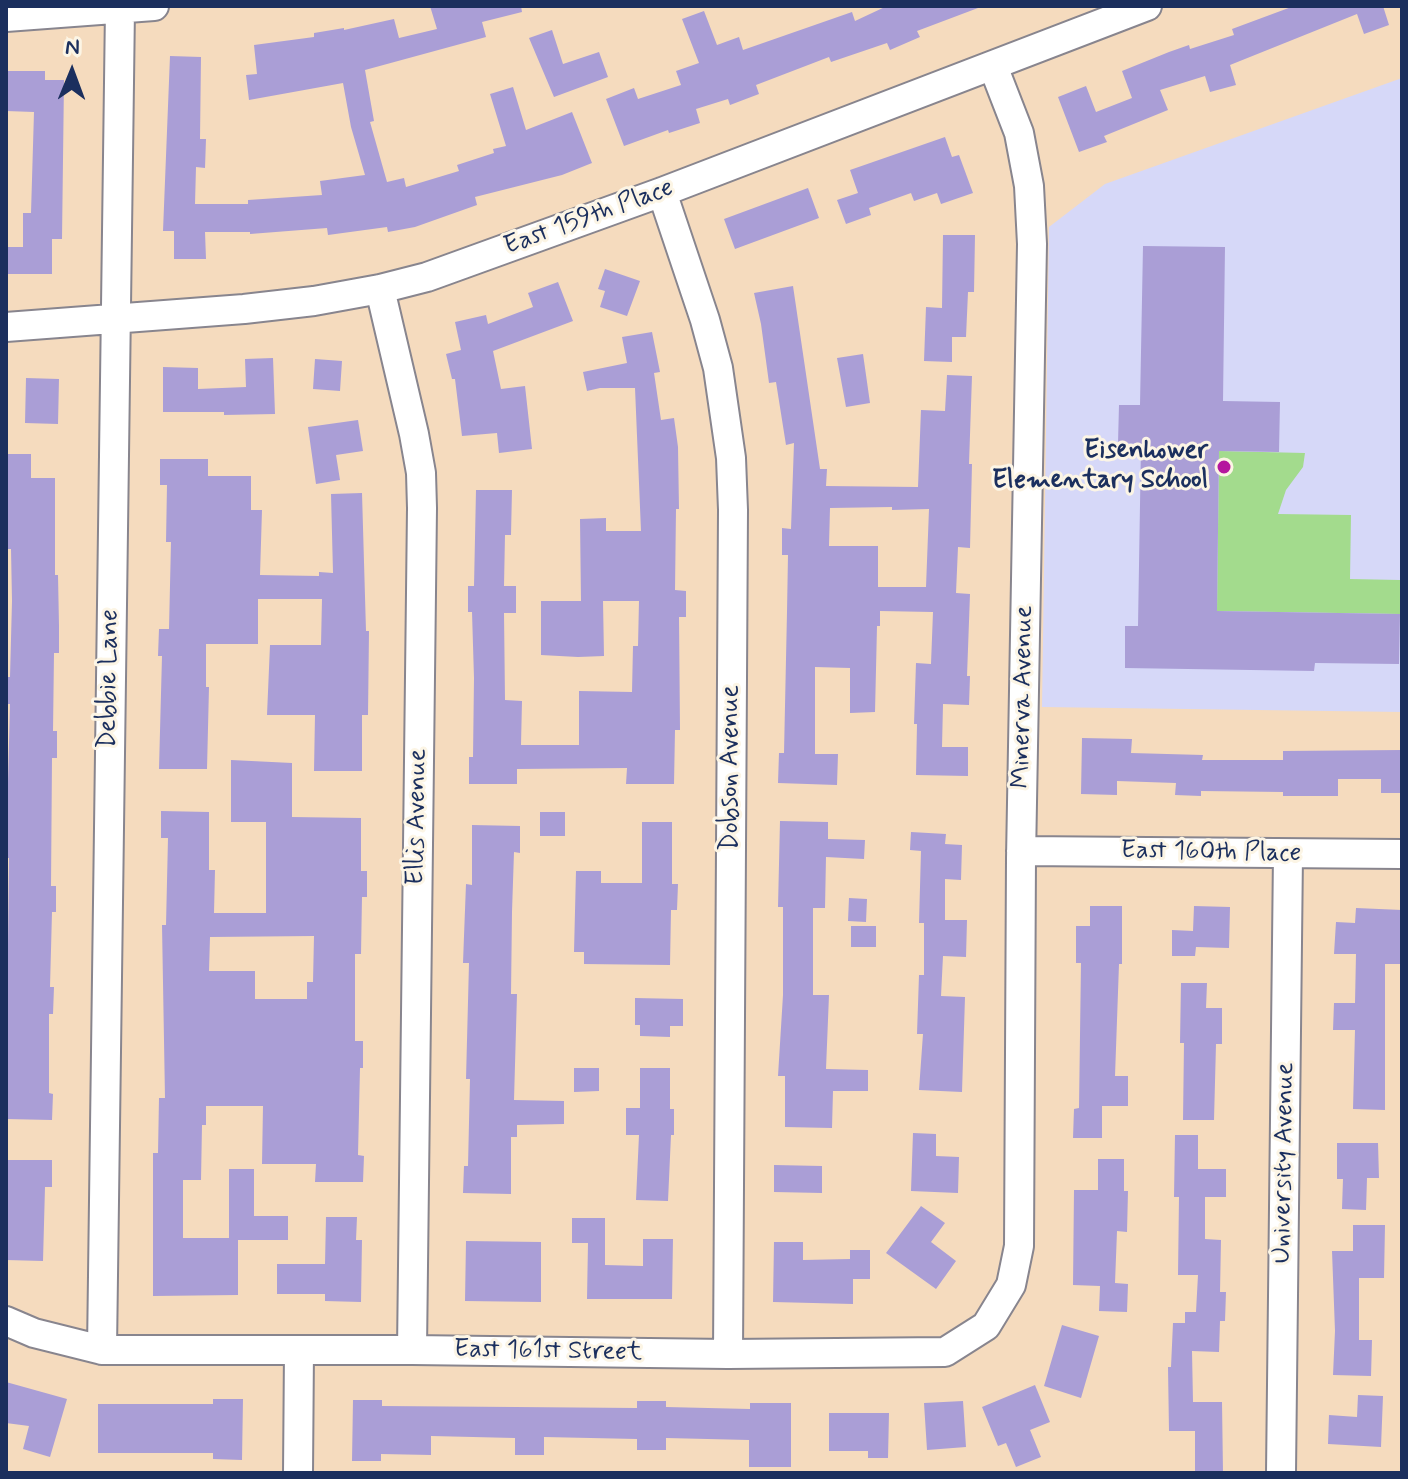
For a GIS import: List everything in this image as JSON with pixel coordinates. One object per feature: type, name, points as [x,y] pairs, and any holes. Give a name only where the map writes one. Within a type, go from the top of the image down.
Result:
[{"type":"street","points":[[6,17],[154,6]]},
{"type":"street","name":"East 159th Place","points":[[6,327],[258,308],[380,289],[476,260],[662,192],[1147,6]]},
{"type":"street","name":"Debbie Lane","points":[[102,1350],[120,8]]},
{"type":"street","name":"Minerva Avenue","points":[[986,1326],[1011,1285],[1019,1246],[1021,851],[1032,244],[1029,186],[1019,133],[993,66]]},
{"type":"street","name":"Dobson Avenue","points":[[662,192],[705,320],[720,382],[731,458],[728,1354]]},
{"type":"street","name":"Ellis Avenue","points":[[380,289],[421,473],[412,1350]]},
{"type":"street","name":"East 160th Place","points":[[1021,851],[1402,854]]},
{"type":"street","name":"University Avenue","points":[[1281,1473],[1288,854]]},
{"type":"street","name":"East 161st Street","points":[[6,1321],[34,1333],[102,1350],[728,1354],[945,1352],[986,1326]]},
{"type":"street","points":[[298,1473],[299,1350]]},
{"type":"shaded area","name":"Eisenhower Elementary School","points":[[1402,78],[1402,712],[1042,707],[1049,227],[1105,184]]},
{"type":"green space","points":[[1219,451],[1305,453],[1303,467],[1286,490],[1278,514],[1351,515],[1350,579],[1400,580],[1400,614],[1217,611]]},
{"type":"building","points":[[430,6],[521,6],[522,12],[482,22],[486,37],[365,70],[374,121],[370,122],[387,182],[404,178],[406,187],[459,171],[457,165],[506,146],[490,94],[513,87],[526,130],[572,112],[592,163],[562,175],[475,197],[477,205],[415,227],[388,232],[387,227],[328,235],[327,228],[250,234],[205,232],[206,259],[174,259],[174,231],[163,231],[170,56],[201,57],[200,139],[206,139],[205,168],[196,167],[195,204],[248,204],[248,200],[322,195],[320,181],[365,175],[351,127],[343,83],[249,100],[246,75],[257,74],[254,45],[314,37],[314,33],[394,19],[399,38],[437,29]]},
{"type":"building","points":[[887,6],[978,8],[917,31],[920,37],[890,50],[887,43],[831,62],[829,57],[756,85],[759,94],[730,105],[728,99],[696,109],[700,123],[669,133],[668,130],[624,146],[606,99],[634,88],[638,99],[681,85],[676,71],[699,63],[682,19],[704,11],[717,45],[739,37],[743,50],[852,12],[855,21]]},
{"type":"building","points":[[1294,6],[1383,6],[1389,25],[1364,34],[1357,14],[1230,65],[1236,85],[1210,92],[1205,76],[1160,90],[1168,110],[1104,136],[1107,142],[1079,152],[1058,97],[1086,86],[1096,112],[1132,98],[1122,71],[1189,45],[1190,49],[1234,35],[1232,29]]},
{"type":"building","points":[[552,30],[563,64],[599,52],[608,77],[554,97],[529,38]]},
{"type":"building","points":[[6,71],[45,71],[45,80],[64,80],[62,239],[52,239],[52,274],[6,274],[6,247],[23,247],[23,213],[31,213],[34,112],[6,111]]},
{"type":"building","points":[[945,137],[952,157],[959,155],[973,193],[941,204],[937,193],[914,201],[911,193],[869,208],[871,215],[846,224],[837,200],[858,193],[850,170]]},
{"type":"building","points":[[808,188],[819,218],[735,249],[724,219]]},
{"type":"building","points":[[943,235],[975,235],[974,292],[968,292],[966,337],[952,337],[952,362],[924,361],[926,307],[942,308]]},
{"type":"building","points":[[1143,246],[1225,247],[1223,401],[1280,402],[1279,452],[1219,451],[1217,611],[1400,614],[1399,664],[1315,663],[1314,671],[1125,668],[1125,626],[1138,626],[1141,444],[1118,443],[1119,405],[1140,405]]},
{"type":"building","points":[[605,269],[640,281],[627,316],[600,307],[605,291],[598,289]]},
{"type":"building","points":[[558,282],[573,321],[493,351],[501,389],[525,386],[532,449],[499,453],[497,433],[462,436],[455,379],[452,379],[446,354],[461,350],[455,322],[486,315],[488,324],[533,307],[528,293]]},
{"type":"building","points":[[793,286],[820,469],[827,469],[826,486],[918,487],[921,410],[945,411],[947,375],[972,376],[970,548],[958,547],[956,593],[970,594],[969,705],[943,704],[942,747],[968,747],[968,776],[916,775],[916,663],[931,664],[933,612],[880,611],[875,712],[850,713],[850,668],[815,667],[815,754],[838,754],[837,785],[778,783],[779,753],[784,753],[788,555],[782,555],[782,528],[791,529],[794,443],[786,445],[776,382],[769,383],[754,293]],"holes":[[[892,507],[892,510],[929,509],[926,587],[878,587],[878,546],[829,546],[830,508]]]},
{"type":"building","points":[[652,332],[660,372],[654,373],[661,420],[674,418],[678,447],[675,590],[686,591],[686,617],[679,617],[680,730],[675,730],[674,784],[626,784],[627,768],[517,769],[517,784],[469,784],[469,757],[473,757],[474,678],[468,586],[474,586],[476,490],[512,490],[511,535],[505,535],[504,586],[516,586],[516,613],[504,613],[505,700],[522,701],[521,745],[579,745],[579,691],[632,692],[633,646],[638,646],[639,601],[603,601],[604,656],[578,657],[541,655],[541,601],[581,601],[580,519],[606,518],[606,531],[641,531],[635,388],[587,391],[583,372],[627,363],[622,337]]},
{"type":"building","points":[[863,354],[870,403],[846,407],[837,358]]},
{"type":"building","points":[[273,358],[275,414],[163,412],[163,367],[198,368],[198,389],[246,387],[245,359]]},
{"type":"building","points":[[315,359],[342,361],[340,391],[313,389]]},
{"type":"building","points":[[26,378],[59,379],[58,424],[25,423]]},
{"type":"building","points":[[358,420],[363,451],[336,455],[340,480],[316,484],[308,427]]},
{"type":"building","points":[[6,454],[31,454],[31,478],[55,478],[59,653],[54,653],[53,731],[57,731],[57,758],[52,758],[51,886],[56,886],[56,912],[52,912],[50,987],[54,987],[53,1014],[49,1014],[52,1120],[6,1119],[9,858],[6,858],[6,782],[10,704],[6,704],[6,677],[10,677],[12,601],[11,549],[7,549]]},
{"type":"building","points":[[160,459],[208,459],[208,476],[251,476],[251,510],[262,510],[260,575],[319,576],[319,572],[333,573],[331,494],[362,493],[366,631],[369,631],[368,715],[362,715],[362,771],[314,771],[315,715],[267,715],[270,645],[321,645],[322,599],[258,599],[258,644],[206,644],[206,687],[209,687],[207,769],[159,769],[162,656],[158,656],[159,629],[169,629],[171,542],[166,542],[167,485],[160,485]]},
{"type":"building","points":[[1082,738],[1132,739],[1131,753],[1203,755],[1202,760],[1283,760],[1283,751],[1402,750],[1402,793],[1381,793],[1381,779],[1338,779],[1338,796],[1201,791],[1201,796],[1175,795],[1176,783],[1117,781],[1117,795],[1081,794]]},
{"type":"building","points":[[231,760],[292,763],[292,817],[361,818],[361,871],[367,871],[367,897],[362,897],[361,954],[355,954],[355,1041],[363,1041],[358,1155],[364,1156],[363,1182],[315,1182],[316,1164],[262,1164],[263,1106],[206,1106],[206,1125],[202,1125],[201,1180],[183,1180],[183,1238],[229,1238],[229,1169],[254,1169],[254,1216],[288,1216],[288,1240],[238,1240],[238,1295],[153,1296],[153,1153],[158,1153],[159,1098],[165,1098],[162,925],[166,925],[168,838],[161,838],[161,811],[209,812],[209,870],[215,870],[214,913],[266,913],[266,822],[231,822]],"holes":[[[314,936],[313,982],[307,982],[307,999],[255,999],[255,971],[209,971],[210,937]]]},
{"type":"building","points":[[540,812],[565,812],[565,836],[540,836]]},
{"type":"building","points":[[780,821],[828,822],[828,839],[865,840],[864,859],[826,857],[825,908],[813,908],[813,995],[829,995],[826,1069],[868,1070],[868,1091],[833,1091],[832,1128],[785,1127],[785,1076],[778,1076],[783,995],[783,907],[778,907]]},
{"type":"building","points":[[642,822],[672,822],[672,884],[678,884],[677,910],[671,910],[670,965],[584,964],[584,952],[574,952],[576,871],[601,871],[601,883],[642,883]]},
{"type":"building","points":[[472,825],[520,826],[520,853],[514,852],[512,912],[511,994],[517,994],[514,1100],[564,1101],[564,1124],[517,1125],[517,1137],[511,1137],[511,1194],[463,1193],[464,1166],[468,1166],[470,1079],[466,1079],[469,963],[463,963],[466,884],[472,885]]},
{"type":"building","points":[[911,832],[946,834],[945,844],[962,845],[961,880],[945,879],[945,920],[967,920],[966,957],[943,956],[941,996],[965,997],[962,1092],[919,1090],[923,1034],[917,1034],[919,975],[924,975],[924,923],[919,923],[921,851],[910,850]]},
{"type":"building","points":[[849,898],[867,899],[866,922],[848,921]]},
{"type":"building","points":[[1090,906],[1122,906],[1115,1076],[1128,1076],[1128,1106],[1102,1106],[1102,1138],[1073,1138],[1074,1109],[1079,1108],[1081,963],[1076,963],[1076,926],[1090,926]]},
{"type":"building","points":[[1194,906],[1230,907],[1229,948],[1196,947],[1195,956],[1172,956],[1172,930],[1193,931]]},
{"type":"building","points":[[1356,908],[1402,910],[1402,964],[1385,964],[1385,1110],[1353,1109],[1355,1030],[1333,1030],[1334,1003],[1355,1003],[1356,954],[1334,954],[1336,922],[1355,923]]},
{"type":"building","points":[[851,926],[876,926],[876,947],[851,947]]},
{"type":"building","points":[[1181,983],[1207,983],[1206,1008],[1222,1008],[1222,1044],[1216,1044],[1214,1120],[1183,1120]]},
{"type":"building","points":[[635,998],[683,999],[683,1026],[670,1026],[670,1037],[640,1036],[640,1025],[635,1025]]},
{"type":"building","points":[[574,1068],[599,1068],[599,1091],[574,1092]]},
{"type":"building","points":[[640,1068],[670,1068],[670,1109],[674,1109],[674,1135],[671,1135],[668,1201],[636,1200],[639,1135],[626,1135],[626,1108],[640,1108]]},
{"type":"building","points":[[913,1133],[936,1134],[936,1156],[959,1157],[958,1193],[911,1191]]},
{"type":"building","points":[[1175,1135],[1198,1135],[1198,1169],[1226,1169],[1226,1197],[1205,1197],[1205,1239],[1221,1240],[1220,1292],[1226,1292],[1225,1321],[1220,1321],[1219,1352],[1192,1351],[1193,1402],[1222,1402],[1223,1473],[1195,1473],[1195,1431],[1169,1431],[1168,1367],[1171,1367],[1173,1323],[1185,1323],[1185,1312],[1196,1312],[1198,1275],[1178,1275],[1179,1197],[1174,1197]]},
{"type":"building","points":[[1337,1143],[1378,1143],[1379,1178],[1367,1178],[1366,1210],[1342,1209],[1343,1179],[1337,1179]]},
{"type":"building","points":[[1098,1159],[1124,1159],[1124,1191],[1128,1191],[1127,1232],[1117,1231],[1115,1283],[1128,1284],[1127,1312],[1099,1311],[1100,1286],[1073,1285],[1074,1190],[1098,1190]]},
{"type":"building","points":[[6,1160],[52,1160],[52,1187],[45,1187],[43,1261],[6,1260]]},
{"type":"building","points":[[774,1165],[822,1166],[822,1193],[774,1192]]},
{"type":"building","points":[[921,1206],[945,1223],[931,1242],[956,1261],[936,1289],[886,1253]]},
{"type":"building","points":[[326,1217],[357,1217],[356,1240],[362,1240],[361,1302],[325,1301],[325,1294],[277,1294],[277,1264],[325,1264]]},
{"type":"building","points":[[572,1218],[605,1218],[605,1265],[643,1266],[643,1239],[673,1239],[672,1299],[587,1299],[588,1243],[572,1243]]},
{"type":"building","points":[[1353,1225],[1385,1225],[1384,1278],[1359,1278],[1359,1340],[1372,1340],[1371,1376],[1333,1375],[1332,1251],[1353,1251]]},
{"type":"building","points":[[466,1241],[541,1242],[541,1302],[465,1301]]},
{"type":"building","points":[[774,1242],[803,1242],[803,1260],[850,1259],[850,1250],[870,1250],[870,1279],[853,1279],[853,1304],[773,1302]]},
{"type":"building","points":[[1062,1325],[1099,1336],[1081,1398],[1044,1386]]},
{"type":"building","points":[[6,1382],[67,1399],[50,1457],[23,1449],[29,1426],[6,1423]]},
{"type":"building","points":[[1035,1385],[1050,1422],[1030,1430],[1041,1457],[1016,1467],[1006,1443],[998,1446],[982,1407]]},
{"type":"building","points":[[1358,1395],[1383,1396],[1381,1447],[1328,1444],[1329,1415],[1357,1417]]},
{"type":"building","points":[[213,1399],[243,1399],[242,1460],[213,1459],[213,1453],[98,1453],[98,1404],[213,1404]]},
{"type":"building","points":[[353,1400],[382,1400],[382,1406],[637,1408],[637,1401],[666,1401],[666,1407],[750,1409],[750,1403],[791,1403],[791,1467],[749,1467],[749,1440],[666,1438],[666,1450],[637,1450],[637,1439],[544,1437],[544,1455],[515,1455],[515,1438],[431,1436],[431,1455],[381,1454],[381,1461],[352,1461]]},
{"type":"building","points":[[963,1401],[966,1447],[927,1450],[924,1403]]},
{"type":"building","points":[[829,1413],[889,1413],[888,1458],[868,1458],[868,1451],[829,1451]]},
{"type":"place","name":"Eisenhower Elementary School","points":[[1224,467]]}]
